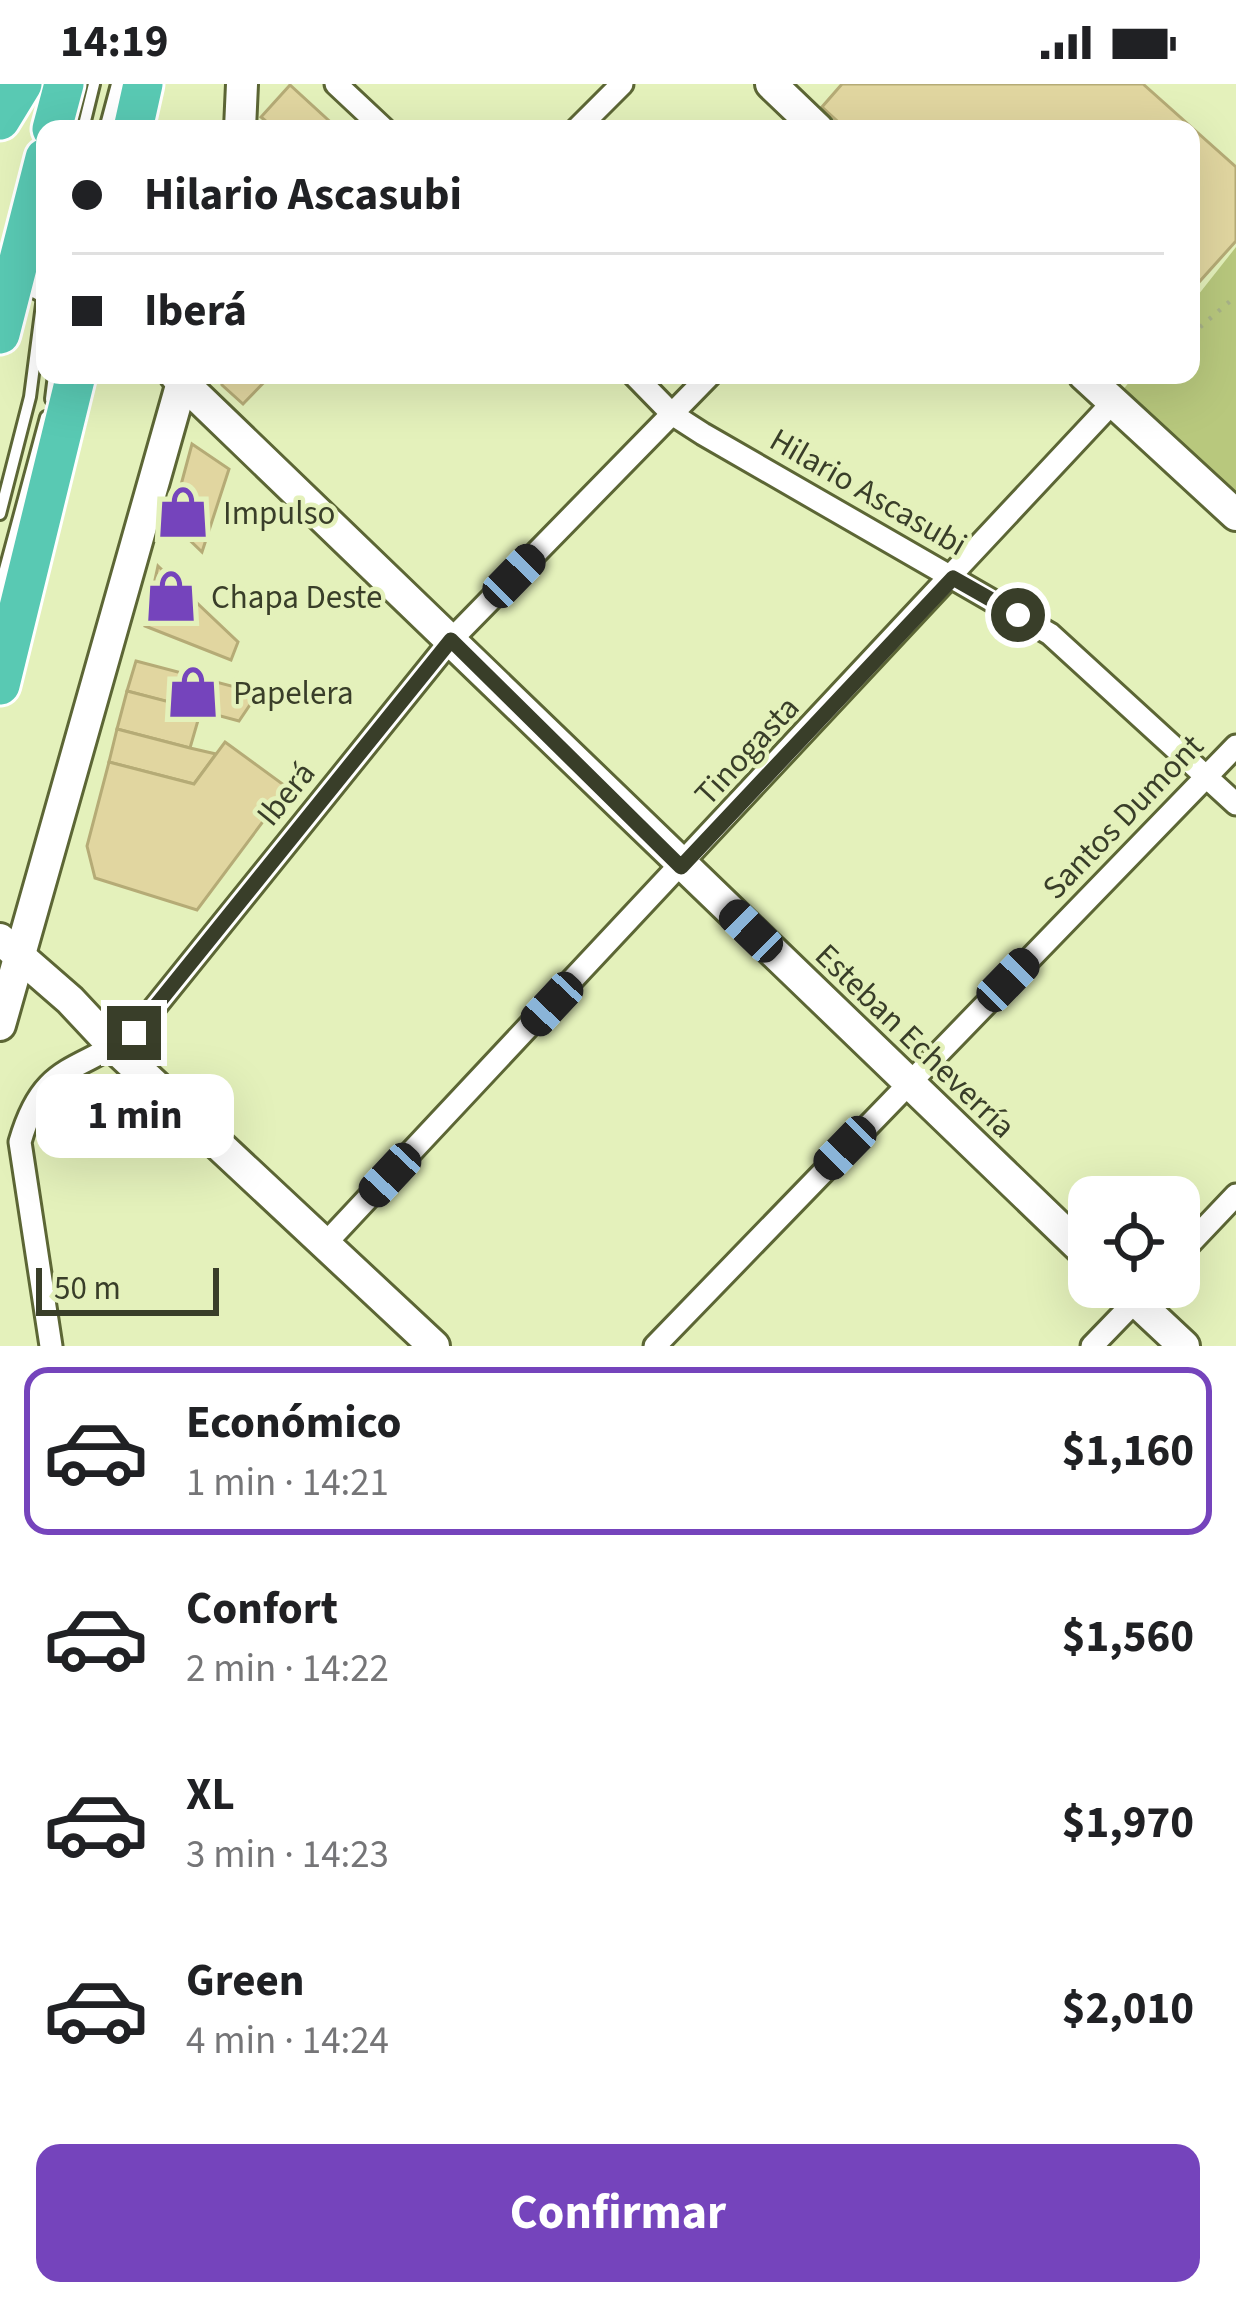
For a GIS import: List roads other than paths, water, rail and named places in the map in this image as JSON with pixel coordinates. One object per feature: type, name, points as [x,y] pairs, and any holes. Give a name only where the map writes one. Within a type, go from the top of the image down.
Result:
[{"type":"highway","points":[[0,120],[22,84]]},
{"type":"highway","points":[[54,120],[64,84]]},
{"type":"highway","points":[[135,120],[143,84]]},
{"type":"highway","points":[[0,334],[30,278],[36,230]]},
{"type":"highway","points":[[0,685],[74,384]]},
{"type":"street","points":[[0,99],[4,84]]},
{"type":"street","points":[[240,120],[242,84]]},
{"type":"street","points":[[336,84],[374,120]]},
{"type":"street","points":[[586,120],[622,84]]},
{"type":"street","points":[[771,84],[809,120]]},
{"type":"street","points":[[0,1025],[10,948],[179,384]]},
{"type":"street","name":"Esteban Echeverría","points":[[188,384],[681,867],[1068,1236]]},
{"type":"street","name":"Hilario Ascasubi","points":[[643,384],[672,414],[1070,649],[1236,804]]},
{"type":"street","name":"Iberá","points":[[51,1346],[20,1142],[29,1112],[48,1083],[70,1066],[134,1033],[451,640],[701,384]]},
{"type":"street","points":[[1094,384],[1236,515]]},
{"type":"street","name":"Tinogasta","points":[[325,1244],[1113,402]]},
{"type":"street","name":"Santos Dumont","points":[[656,1346],[1236,746]]},
{"type":"street","points":[[10,948],[434,1346]]},
{"type":"street","points":[[1200,1233],[1236,1195]]},
{"type":"street","points":[[1092,1346],[1122,1308]]},
{"type":"street","points":[[1150,1308],[1184,1346]]},
{"type":"lane","points":[[85,120],[94,84]]},
{"type":"lane","points":[[107,120],[117,84]]},
{"type":"lane","points":[[0,514],[31,397],[30,278]]},
{"type":"lane","points":[[0,588],[52,384]]},
{"type":"place","name":"Impulso","points":[[183,512]]},
{"type":"place","name":"Chapa Deste","points":[[171,596]]},
{"type":"place","name":"Papelera","points":[[193,692]]}]
